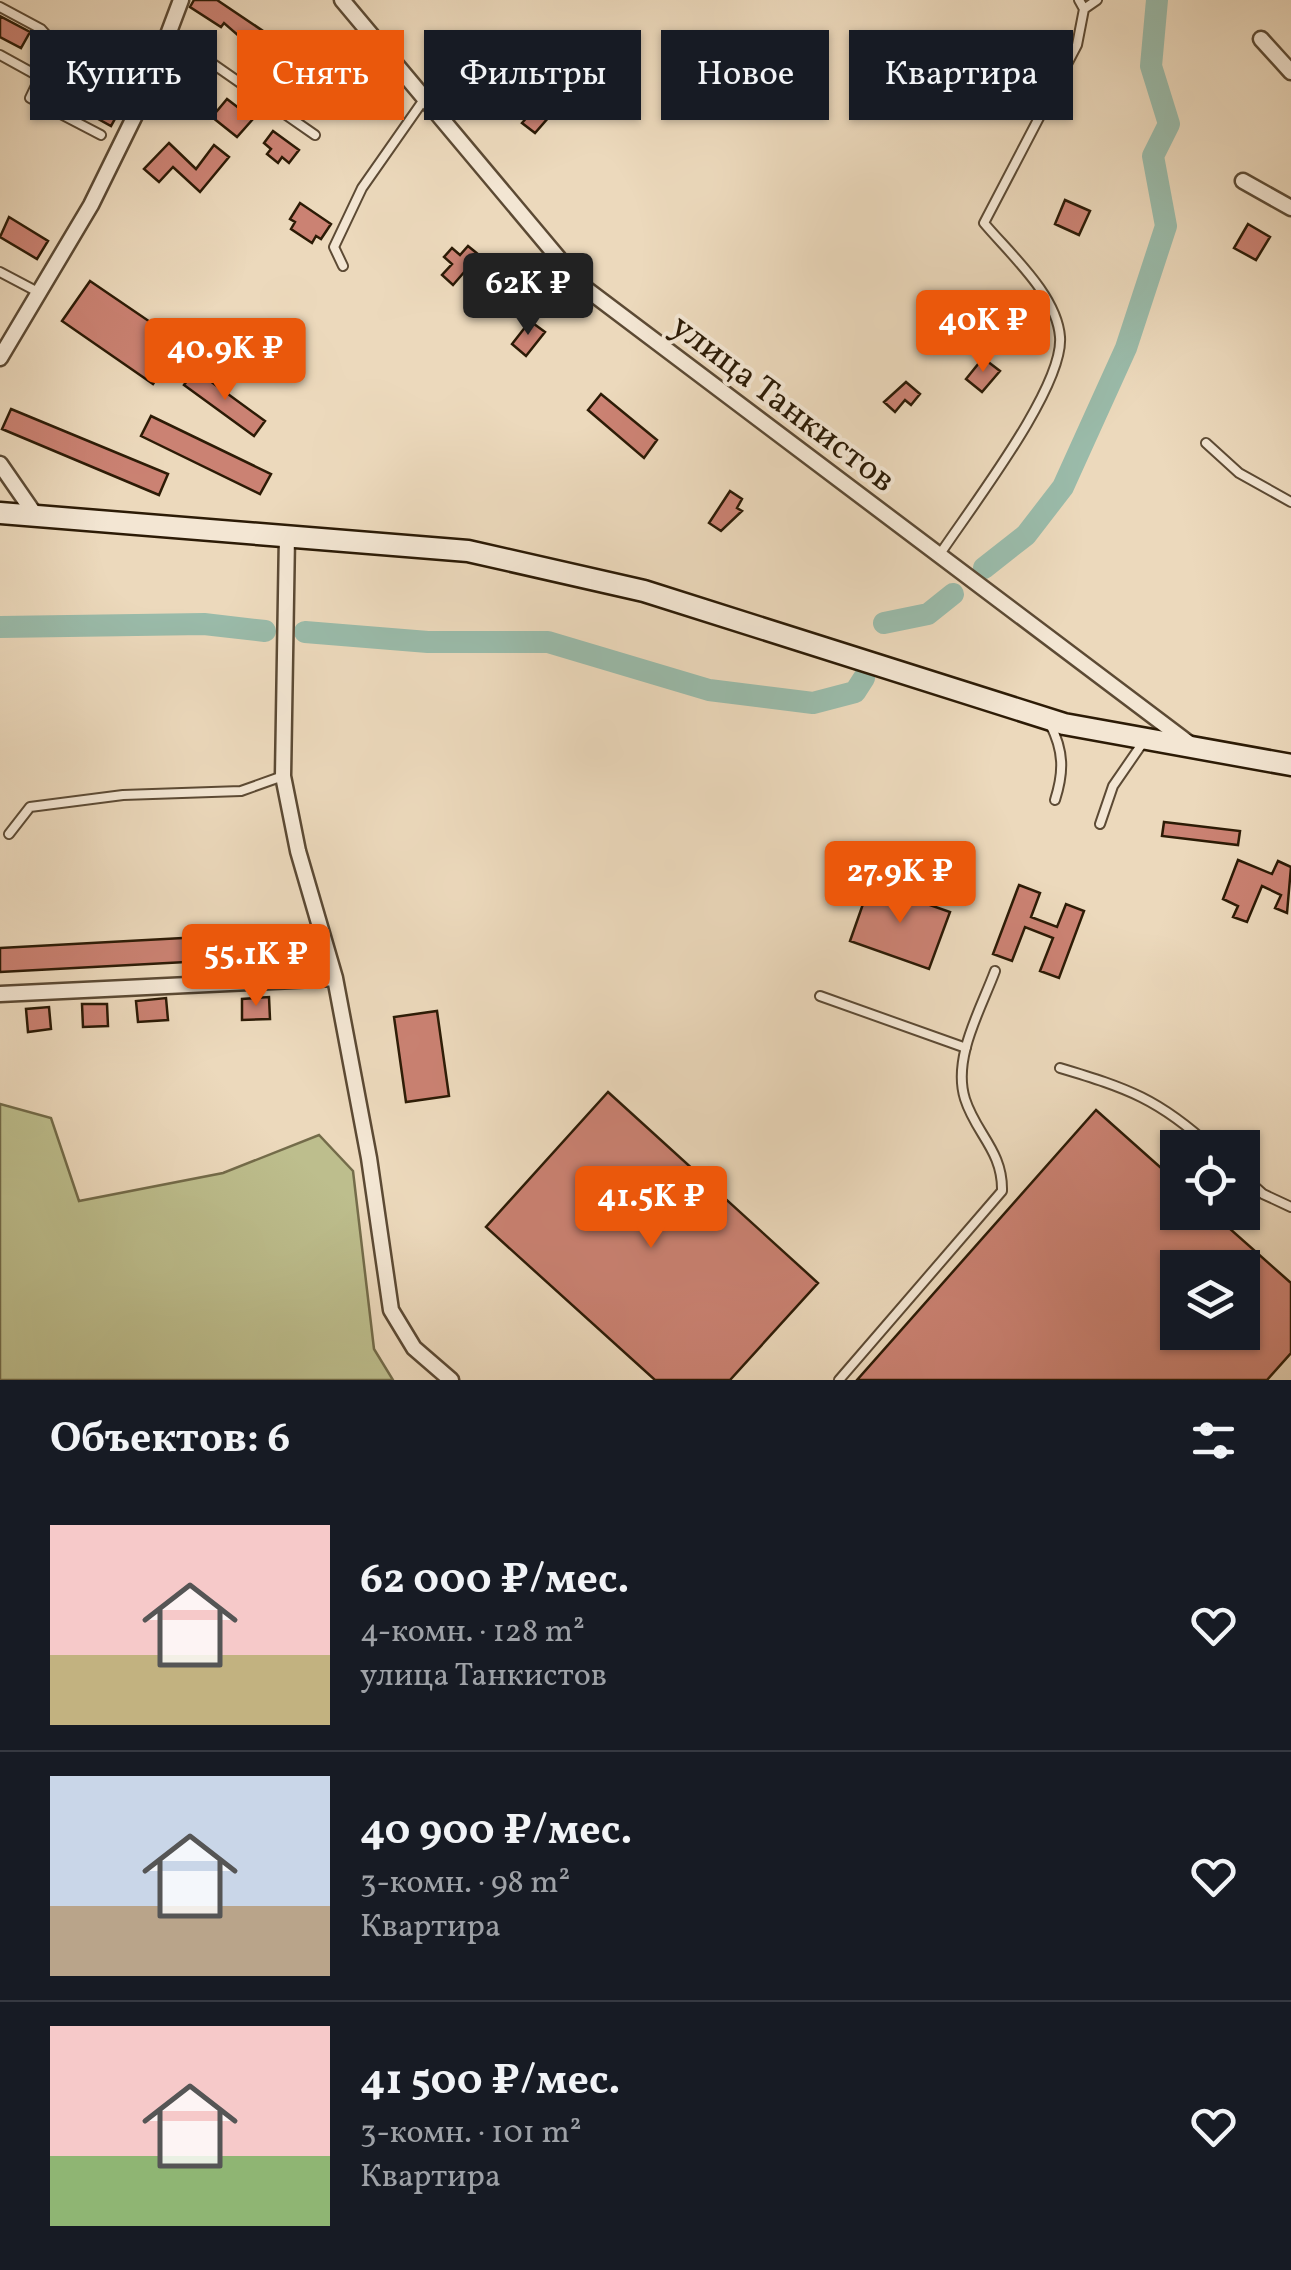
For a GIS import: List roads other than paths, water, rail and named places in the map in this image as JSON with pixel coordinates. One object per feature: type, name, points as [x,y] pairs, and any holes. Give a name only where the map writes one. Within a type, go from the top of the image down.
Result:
[{"type":"main road","points":[[0,513],[468,551],[644,591],[1048,720],[1291,766]]},
{"type":"street","points":[[171,30],[181,0]]},
{"type":"street","name":"улица Танкистов","points":[[342,0],[424,97]]},
{"type":"street","points":[[1261,39],[1291,72]]},
{"type":"street","points":[[0,358],[36,291],[92,204],[132,120]]},
{"type":"street","name":"улица Танкистов","points":[[443,120],[581,286],[1201,752]]},
{"type":"street","points":[[1243,182],[1291,208]]},
{"type":"street","points":[[0,464],[36,516]]},
{"type":"street","points":[[287,536],[283,776],[298,851],[335,978],[369,1158],[391,1310],[414,1348],[451,1380]]},
{"type":"street","points":[[0,994],[335,978]]},
{"type":"lane","points":[[938,557],[1031,416],[1056,367],[1060,336],[1050,309],[1030,278],[984,223],[1076,45],[1082,4],[1097,0]]},
{"type":"lane","points":[[0,7],[42,30]]},
{"type":"lane","points":[[0,54],[30,70]]},
{"type":"lane","points":[[217,67],[315,135]]},
{"type":"lane","points":[[342,266],[334,247],[362,188],[424,99]]},
{"type":"lane","points":[[72,120],[101,135]]},
{"type":"lane","points":[[0,272],[36,291]]},
{"type":"lane","points":[[1206,444],[1239,472],[1291,502]]},
{"type":"lane","points":[[1048,720],[1062,752],[1063,773],[1054,800]]},
{"type":"lane","points":[[1100,824],[1113,786],[1144,740]]},
{"type":"lane","points":[[9,834],[30,807],[123,795],[241,790],[283,776]]},
{"type":"lane","points":[[840,1380],[1002,1191],[1002,1170],[996,1152],[966,1101],[961,1078],[966,1048],[994,971]]},
{"type":"lane","points":[[820,996],[966,1048]]},
{"type":"lane","points":[[1060,1068],[1134,1090],[1192,1130]]},
{"type":"lane","points":[[1260,1191],[1291,1207]]},
{"type":"waterway","points":[[984,568],[1026,535],[1063,487],[1126,348],[1166,226],[1153,156],[1169,124],[1151,66],[1157,0]]},
{"type":"waterway","points":[[884,623],[928,614],[953,594]]},
{"type":"waterway","points":[[0,627],[204,624],[265,631]]},
{"type":"waterway","points":[[305,632],[428,642],[548,642],[709,690],[813,703],[855,692],[864,678]]}]
